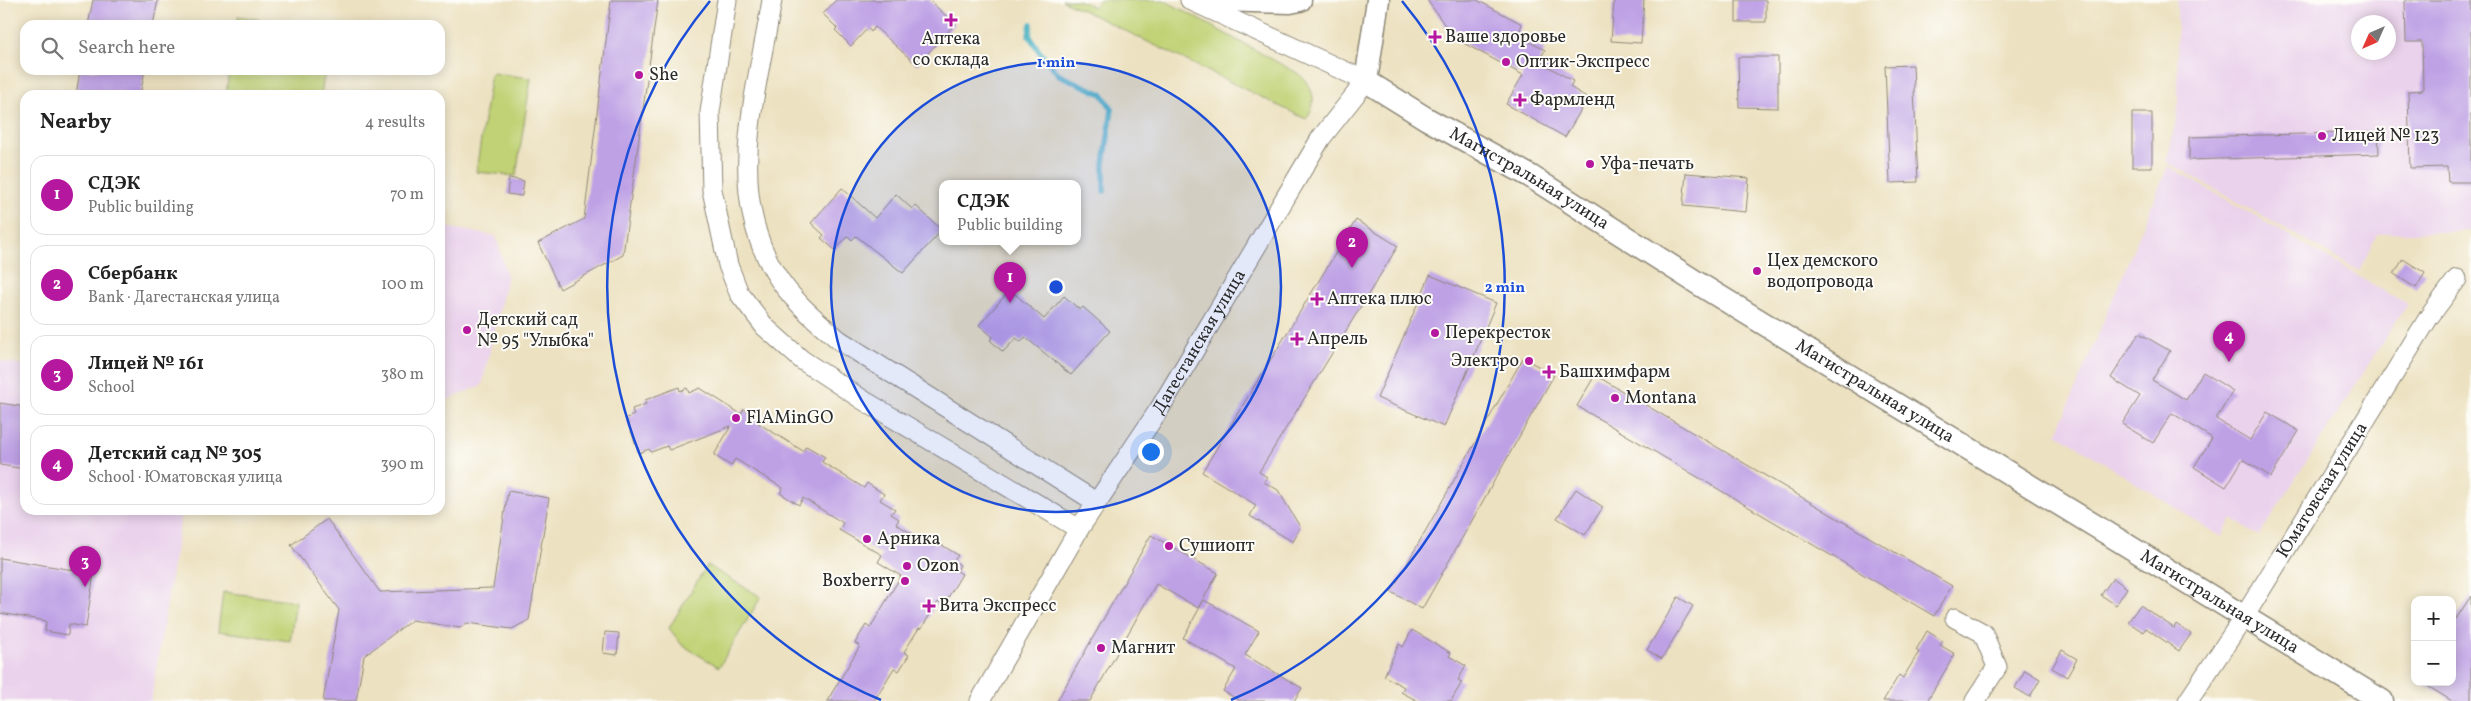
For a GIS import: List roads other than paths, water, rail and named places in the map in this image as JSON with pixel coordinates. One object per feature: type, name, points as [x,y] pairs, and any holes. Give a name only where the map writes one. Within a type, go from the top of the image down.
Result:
[{"type":"street","points":[[727,0],[710,112],[712,190],[728,265],[739,293],[765,327],[802,360],[863,400],[1079,529]]},
{"type":"street","points":[[772,0],[751,106],[747,174],[755,232],[774,272],[804,310],[839,340],[1096,502]]},
{"type":"street","points":[[1190,0],[1366,81]]},
{"type":"street","points":[[1219,0],[1290,2],[1300,0]]},
{"type":"street","name":"Дагестанская улица","points":[[980,701],[1079,529],[1160,408],[1322,138],[1366,81],[1378,0]]},
{"type":"street","name":"Магистральная улица","points":[[1366,81],[1428,119],[1530,176],[1699,284],[2382,701]]},
{"type":"street","name":"Юматовская улица","points":[[2188,701],[2244,617],[2429,318],[2457,279]]},
{"type":"street","points":[[1955,618],[1983,633],[1997,667],[1975,701]]},
{"type":"waterway","points":[[1031,24],[1029,35],[1039,51],[1059,75],[1102,94],[1112,109],[1104,164],[1104,191]]},
{"type":"place","name":"Аптека со склада","points":[[951,20]]},
{"type":"place","name":"Ваше здоровье","points":[[1435,37]]},
{"type":"place","name":"Оптик-Экспресс","points":[[1506,62]]},
{"type":"place","name":"She","points":[[639,75]]},
{"type":"place","name":"Фармленд","points":[[1520,100]]},
{"type":"place","name":"Лицей № 123","points":[[2322,136]]},
{"type":"place","name":"Уфа-печать","points":[[1590,164]]},
{"type":"place","name":"Сбербанк","points":[[1352,268]]},
{"type":"place","name":"Цех демского водопровода","points":[[1757,271]]},
{"type":"place","name":"Аптека плюс","points":[[1317,299]]},
{"type":"place","name":"СДЭК","points":[[1010,303]]},
{"type":"place","name":"Детский сад № 95 \"Улыбка\"","points":[[467,330]]},
{"type":"place","name":"Перекресток","points":[[1435,333]]},
{"type":"place","name":"Апрель","points":[[1297,339]]},
{"type":"place","name":"Электро","points":[[1529,361]]},
{"type":"place","name":"Детский сад № 305","points":[[2229,362]]},
{"type":"place","name":"Башхимфарм","points":[[1549,372]]},
{"type":"place","name":"Montana","points":[[1615,398]]},
{"type":"place","name":"FlAMinGO","points":[[736,418]]},
{"type":"place","name":"Арника","points":[[867,539]]},
{"type":"place","name":"Сушиопт","points":[[1169,546]]},
{"type":"place","name":"Ozon","points":[[907,566]]},
{"type":"place","name":"Boxberry","points":[[905,581]]},
{"type":"place","name":"Лицей № 161","points":[[85,587]]},
{"type":"place","name":"Вита Экспресс","points":[[929,606]]},
{"type":"place","name":"Магнит","points":[[1101,648]]}]
